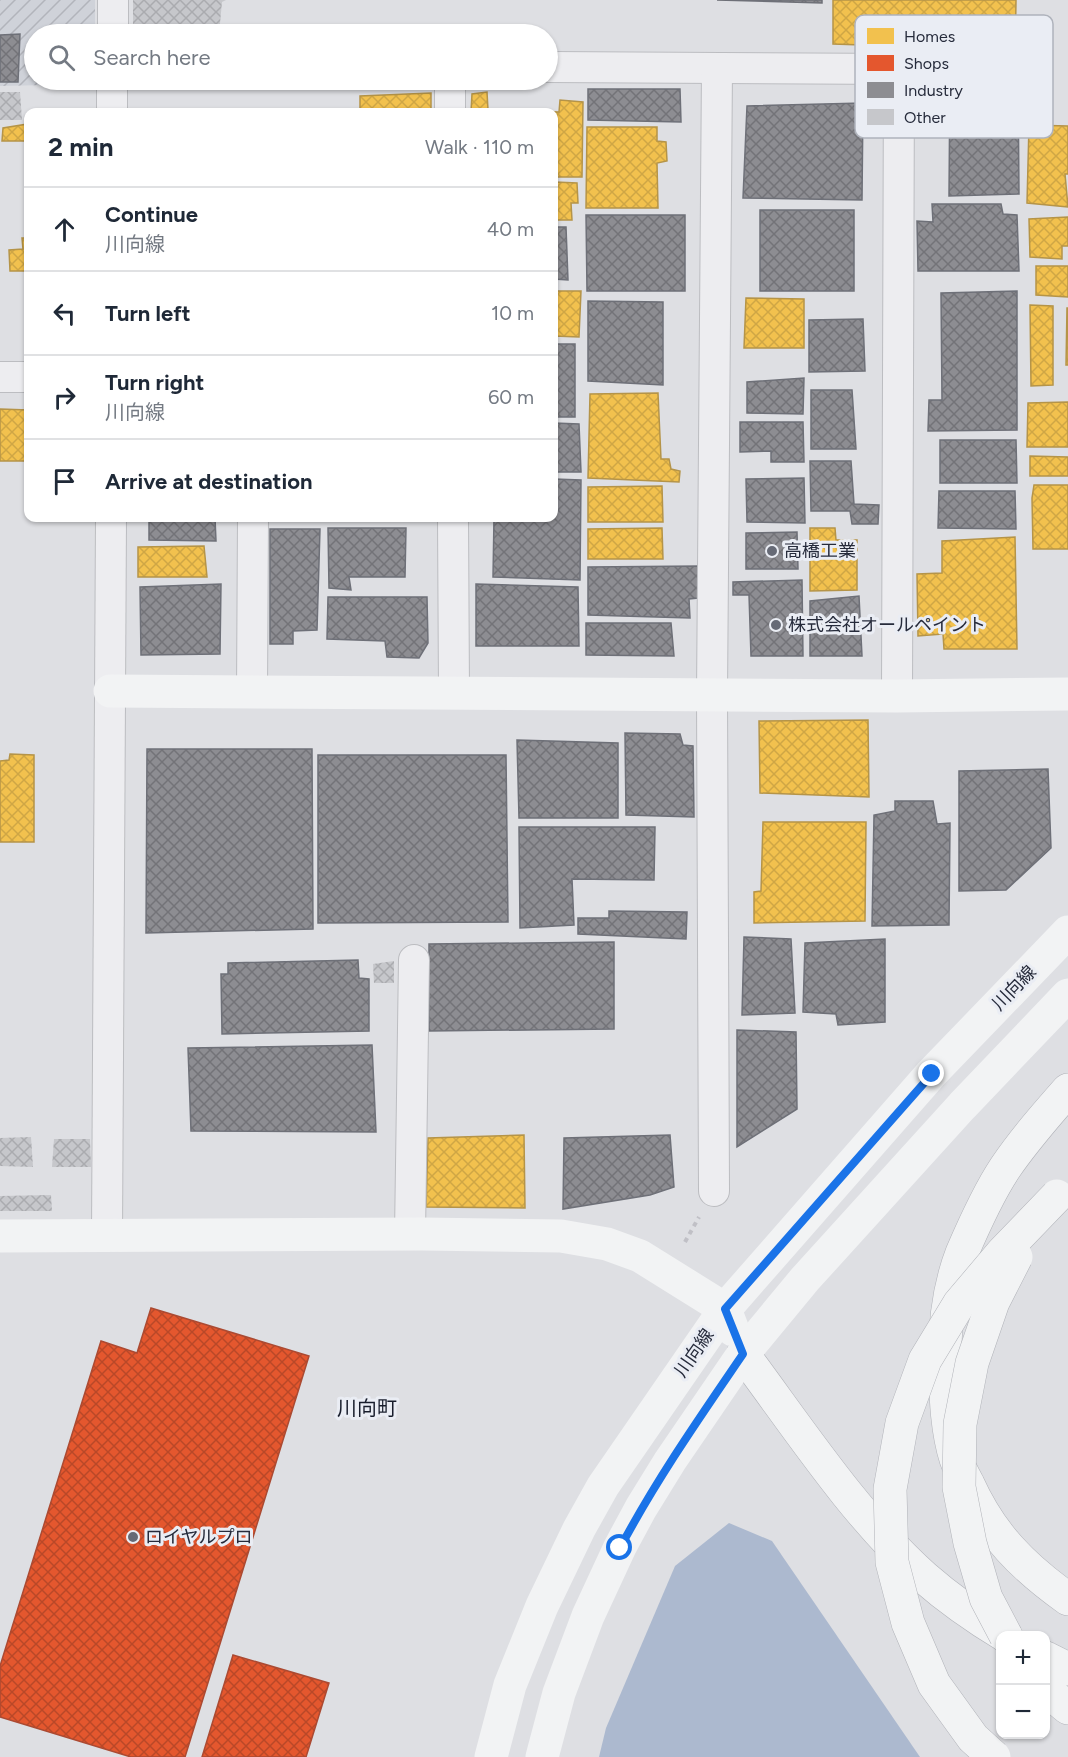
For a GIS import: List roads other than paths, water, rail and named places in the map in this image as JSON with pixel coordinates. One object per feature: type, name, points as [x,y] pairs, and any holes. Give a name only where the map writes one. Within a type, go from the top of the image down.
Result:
[{"type":"main road","points":[[110,691],[897,696],[1068,694]]},
{"type":"main road","name":"川向線","points":[[491,1757],[510,1685],[542,1606],[579,1529],[603,1486],[725,1309],[932,1074],[1068,932]]},
{"type":"main road","points":[[542,1757],[559,1693],[588,1616],[620,1548],[670,1461],[743,1354],[805,1279],[1068,995]]},
{"type":"main road","points":[[963,1106],[1068,1022]]},
{"type":"main road","points":[[1068,1090],[1037,1124],[1004,1169],[982,1211],[962,1255],[949,1304],[945,1353],[946,1408],[956,1459],[977,1505],[1005,1546],[1043,1581],[1068,1599]]},
{"type":"main road","points":[[1004,1631],[986,1598],[970,1543],[959,1487],[960,1424],[972,1363],[993,1302],[1024,1242],[1063,1190]]},
{"type":"main road","points":[[994,1757],[973,1738],[934,1684],[908,1623],[892,1562],[890,1488],[902,1423],[925,1360],[959,1304],[1003,1251],[1063,1190]]},
{"type":"main road","points":[[0,1236],[410,1234],[561,1236],[607,1244],[640,1256],[725,1309],[743,1354],[839,1483],[880,1532],[925,1578],[982,1621],[999,1631]]},
{"type":"main road","points":[[1050,1660],[1068,1669]]},
{"type":"main road","points":[[1050,1693],[1068,1708]]},
{"type":"street","points":[[113,0],[113,24]]},
{"type":"street","points":[[558,67],[855,69]]},
{"type":"street","points":[[714,1191],[712,695],[717,68]]},
{"type":"street","points":[[112,90],[112,108]]},
{"type":"street","points":[[450,90],[450,108]]},
{"type":"street","points":[[897,696],[898,138]]},
{"type":"street","points":[[0,377],[24,377]]},
{"type":"street","points":[[107,1236],[111,522]]},
{"type":"street","points":[[252,692],[253,522]]},
{"type":"street","points":[[453,522],[454,693]]},
{"type":"street","points":[[410,1234],[414,960]]},
{"type":"water","points":[[729,1523],[772,1541],[920,1757],[599,1757],[606,1728],[675,1566]]},
{"type":"place","name":"高橋工業","points":[[772,551]]},
{"type":"place","name":"株式会社オールペイント","points":[[776,625]]},
{"type":"place","name":"ロイヤルプロ","points":[[133,1537]]},
{"type":"district","name":"川向町","points":[[367,1408]]}]
